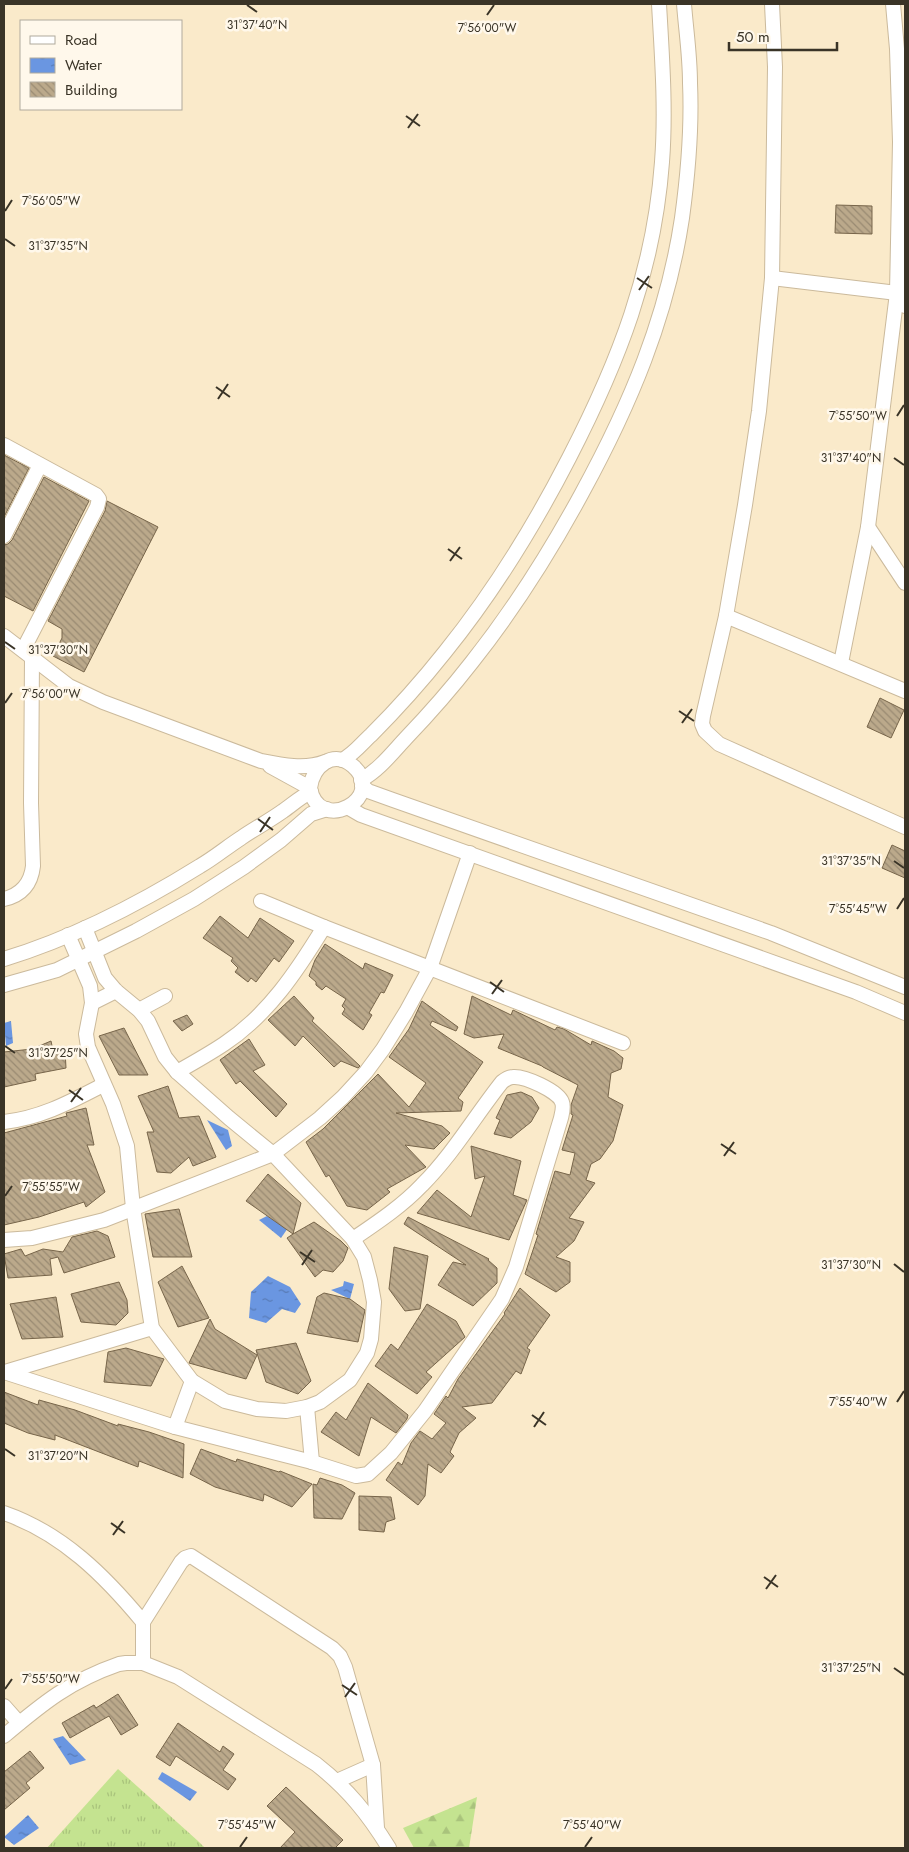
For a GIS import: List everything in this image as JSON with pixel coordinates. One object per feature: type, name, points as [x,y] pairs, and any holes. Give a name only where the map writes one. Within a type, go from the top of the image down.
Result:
[{"type":"street","points":[[261,761],[298,766],[315,765],[333,760],[342,760],[351,755],[414,689],[489,596],[546,503],[605,386],[643,281],[663,155],[659,4]]},
{"type":"street","points":[[325,762],[316,768],[311,777],[310,790],[314,799],[327,809],[338,811],[349,808],[358,799],[361,783],[382,764],[455,685],[517,602],[566,523],[620,418],[659,323],[682,218],[688,164],[690,83],[684,4]]},
{"type":"street","points":[[772,4],[775,67],[772,278],[759,411],[726,616],[702,724],[705,731],[719,744],[905,827]]},
{"type":"street","points":[[841,663],[868,527],[897,293],[900,142],[897,49],[893,4]]},
{"type":"street","points":[[772,278],[897,293]]},
{"type":"street","points":[[897,293],[905,306]]},
{"type":"street","points":[[4,445],[99,497],[99,501],[28,653],[33,866],[32,876],[19,894],[4,899]]},
{"type":"street","points":[[4,536],[40,465]]},
{"type":"street","points":[[868,527],[905,583]]},
{"type":"street","points":[[726,616],[905,691]]},
{"type":"street","points":[[4,636],[69,686],[103,702],[261,761],[310,790]]},
{"type":"street","points":[[342,760],[355,768],[361,783],[368,791],[771,933],[905,987]]},
{"type":"street","points":[[4,959],[40,948],[85,928],[201,866],[310,790]]},
{"type":"street","points":[[349,808],[361,815],[856,992],[905,1013]]},
{"type":"street","points":[[4,985],[57,970],[194,900],[281,840],[311,814],[327,809]]},
{"type":"street","points":[[4,1240],[32,1238],[62,1232],[104,1220],[273,1154],[320,1118],[366,1072],[388,1042],[430,968],[470,853]]},
{"type":"street","points":[[261,901],[623,1043]]},
{"type":"street","points":[[177,1072],[225,1044],[255,1019],[279,994],[300,966],[324,927]]},
{"type":"street","points":[[68,936],[90,986],[92,1002],[86,1034],[88,1047],[127,1146],[133,1208],[152,1328],[192,1381],[225,1401],[286,1411],[320,1402],[350,1380],[367,1353],[371,1339],[374,1302],[364,1257],[353,1239],[273,1154],[177,1072],[165,1057],[148,1021],[105,978],[85,928]]},
{"type":"street","points":[[92,1002],[116,991]]},
{"type":"street","points":[[139,1010],[165,996]]},
{"type":"street","points":[[4,1372],[175,1427],[312,1462],[356,1476],[366,1474],[374,1470],[391,1453],[424,1410],[494,1311],[509,1285],[561,1118],[563,1103],[552,1091],[524,1078],[514,1076],[508,1078],[502,1082],[440,1165],[423,1184],[385,1218],[353,1239]]},
{"type":"street","points":[[4,1122],[23,1120],[44,1114],[102,1084]]},
{"type":"street","points":[[4,1372],[152,1328]]},
{"type":"street","points":[[175,1427],[192,1381]]},
{"type":"street","points":[[306,1407],[312,1462]]},
{"type":"street","points":[[4,1513],[38,1528],[72,1549],[112,1587],[143,1622]]},
{"type":"street","points":[[143,1663],[143,1622],[181,1562],[188,1557],[195,1557],[332,1648],[340,1656],[353,1691],[373,1765],[377,1828]]},
{"type":"street","points":[[4,1736],[67,1687],[87,1676],[119,1664],[143,1663],[178,1677],[316,1764],[337,1781],[356,1801],[377,1828],[389,1848]]},
{"type":"street","points":[[4,1706],[19,1723]]},
{"type":"street","points":[[337,1781],[373,1765]]},
{"type":"green space","points":[[118,1769],[198,1841],[205,1848],[47,1848]]},
{"type":"green space","points":[[477,1797],[469,1848],[414,1848],[403,1828]]},
{"type":"water","points":[[11,1021],[13,1043],[6,1046],[4,1023]]},
{"type":"water","points":[[207,1120],[228,1130],[232,1146],[226,1150]]},
{"type":"water","points":[[267,1216],[288,1228],[281,1238],[259,1220]]},
{"type":"water","points":[[268,1276],[290,1287],[301,1304],[295,1313],[282,1309],[266,1323],[249,1318],[251,1292]]},
{"type":"water","points":[[344,1281],[354,1284],[350,1299],[331,1290],[343,1286]]},
{"type":"water","points":[[63,1736],[86,1760],[70,1765],[53,1739]]},
{"type":"water","points":[[162,1772],[197,1792],[190,1801],[158,1779]]},
{"type":"water","points":[[28,1815],[39,1828],[14,1845],[4,1837]]},
{"type":"building","points":[[836,205],[872,206],[872,234],[835,233]]},
{"type":"building","points":[[4,455],[29,468],[4,517]]},
{"type":"building","points":[[44,477],[89,501],[33,611],[4,596],[4,545],[12,540]]},
{"type":"building","points":[[107,501],[158,527],[84,672],[53,656],[62,638],[62,629],[48,621],[105,511]]},
{"type":"building","points":[[880,698],[904,710],[891,738],[867,727]]},
{"type":"building","points":[[892,845],[905,851],[905,878],[882,868]]},
{"type":"building","points":[[220,916],[248,938],[260,918],[294,941],[279,962],[274,958],[256,982],[251,978],[248,982],[235,972],[238,968],[231,961],[233,958],[203,938]]},
{"type":"building","points":[[325,944],[363,969],[365,963],[393,975],[384,993],[381,992],[369,1013],[372,1015],[363,1030],[342,1014],[345,1009],[342,1006],[346,999],[326,986],[322,990],[309,976],[315,960]]},
{"type":"building","points":[[294,996],[314,1018],[312,1021],[360,1066],[358,1068],[341,1061],[334,1067],[303,1036],[295,1046],[268,1020]]},
{"type":"building","points":[[472,996],[511,1015],[513,1010],[555,1030],[557,1027],[564,1029],[591,1045],[592,1041],[614,1051],[623,1058],[621,1069],[611,1073],[608,1097],[623,1105],[613,1141],[600,1159],[591,1164],[586,1180],[595,1183],[569,1218],[584,1222],[574,1241],[556,1257],[570,1262],[570,1282],[556,1292],[525,1274],[538,1235],[536,1234],[555,1171],[570,1175],[575,1153],[562,1150],[573,1115],[571,1114],[571,1105],[578,1085],[542,1066],[498,1048],[504,1034],[474,1038],[464,1034]]},
{"type":"building","points":[[422,1001],[458,1027],[456,1031],[432,1021],[430,1025],[483,1062],[458,1098],[463,1102],[461,1111],[396,1113],[442,1126],[450,1133],[434,1149],[405,1145],[426,1167],[387,1189],[390,1192],[367,1210],[347,1206],[329,1175],[326,1177],[306,1142],[323,1129],[378,1074],[409,1107],[426,1083],[389,1057],[409,1029]]},
{"type":"building","points":[[187,1015],[193,1024],[182,1031],[173,1021]]},
{"type":"building","points":[[124,1028],[148,1075],[119,1075],[99,1036]]},
{"type":"building","points":[[249,1039],[265,1065],[253,1071],[287,1104],[276,1117],[240,1081],[236,1084],[220,1060]]},
{"type":"building","points":[[51,1041],[54,1055],[65,1050],[66,1068],[35,1074],[36,1080],[4,1087],[4,1052],[32,1049]]},
{"type":"building","points":[[168,1086],[179,1118],[199,1116],[216,1157],[193,1166],[189,1157],[171,1173],[157,1172],[147,1132],[154,1132],[138,1096]]},
{"type":"building","points":[[521,1092],[532,1097],[539,1108],[531,1122],[511,1138],[494,1134],[500,1120],[496,1118],[507,1095]]},
{"type":"building","points":[[86,1108],[94,1145],[87,1145],[105,1192],[86,1207],[84,1202],[39,1217],[4,1225],[4,1133],[67,1116],[66,1113]]},
{"type":"building","points":[[471,1146],[521,1161],[513,1195],[527,1200],[509,1240],[417,1213],[437,1190],[471,1217],[485,1176],[475,1179]]},
{"type":"building","points":[[268,1174],[301,1203],[293,1234],[246,1201]]},
{"type":"building","points":[[179,1209],[192,1257],[153,1257],[145,1214]]},
{"type":"building","points":[[408,1217],[489,1259],[497,1268],[497,1283],[473,1306],[438,1285],[453,1262],[466,1265],[404,1224]]},
{"type":"building","points":[[314,1222],[348,1248],[343,1261],[333,1272],[323,1270],[315,1277],[287,1238]]},
{"type":"building","points":[[97,1231],[108,1236],[115,1257],[64,1273],[58,1257],[50,1259],[52,1275],[8,1278],[4,1254],[21,1249],[25,1256],[43,1249],[63,1252],[72,1237]]},
{"type":"building","points":[[394,1247],[428,1256],[420,1309],[405,1311],[389,1289]]},
{"type":"building","points":[[182,1266],[209,1318],[178,1327],[158,1282]]},
{"type":"building","points":[[119,1282],[127,1300],[128,1313],[116,1325],[81,1322],[71,1294]]},
{"type":"building","points":[[520,1288],[550,1315],[527,1348],[530,1350],[521,1374],[516,1371],[492,1403],[462,1407],[476,1418],[459,1433],[450,1452],[454,1456],[441,1473],[428,1464],[425,1496],[418,1505],[386,1480],[398,1462],[402,1465],[411,1443],[420,1431],[432,1439],[446,1423],[434,1414],[446,1396],[448,1398],[458,1379],[505,1314]]},
{"type":"building","points":[[324,1293],[350,1299],[365,1310],[358,1342],[307,1333],[317,1297]]},
{"type":"building","points":[[56,1297],[63,1337],[22,1339],[10,1304]]},
{"type":"building","points":[[427,1304],[456,1321],[465,1337],[426,1372],[432,1377],[417,1394],[375,1366],[391,1344],[398,1350]]},
{"type":"building","points":[[210,1319],[215,1329],[257,1355],[246,1379],[189,1363]]},
{"type":"building","points":[[296,1343],[311,1381],[298,1394],[266,1382],[256,1350]]},
{"type":"building","points":[[126,1348],[164,1359],[151,1386],[104,1382],[108,1352]]},
{"type":"building","points":[[368,1383],[408,1415],[396,1433],[371,1417],[359,1456],[321,1432],[336,1412],[346,1420]]},
{"type":"building","points":[[4,1392],[38,1405],[39,1400],[75,1410],[118,1426],[118,1424],[149,1432],[184,1444],[183,1478],[139,1461],[138,1467],[55,1435],[55,1440],[28,1433],[4,1423]]},
{"type":"building","points":[[201,1449],[236,1462],[237,1459],[280,1471],[312,1484],[292,1507],[264,1494],[263,1501],[215,1487],[190,1474]]},
{"type":"building","points":[[320,1478],[342,1485],[355,1493],[342,1519],[314,1518],[313,1484],[317,1485]]},
{"type":"building","points":[[359,1496],[391,1497],[395,1519],[386,1522],[384,1532],[359,1530]]},
{"type":"building","points":[[118,1694],[138,1725],[121,1735],[109,1716],[70,1738],[62,1723],[94,1705],[96,1708]]},
{"type":"building","points":[[178,1723],[220,1752],[223,1746],[234,1754],[223,1770],[236,1779],[228,1790],[176,1756],[170,1766],[156,1757]]},
{"type":"building","points":[[30,1751],[44,1768],[26,1783],[30,1788],[4,1810],[4,1772]]},
{"type":"building","points":[[286,1787],[343,1840],[335,1848],[280,1848],[295,1832],[267,1806]]}]
